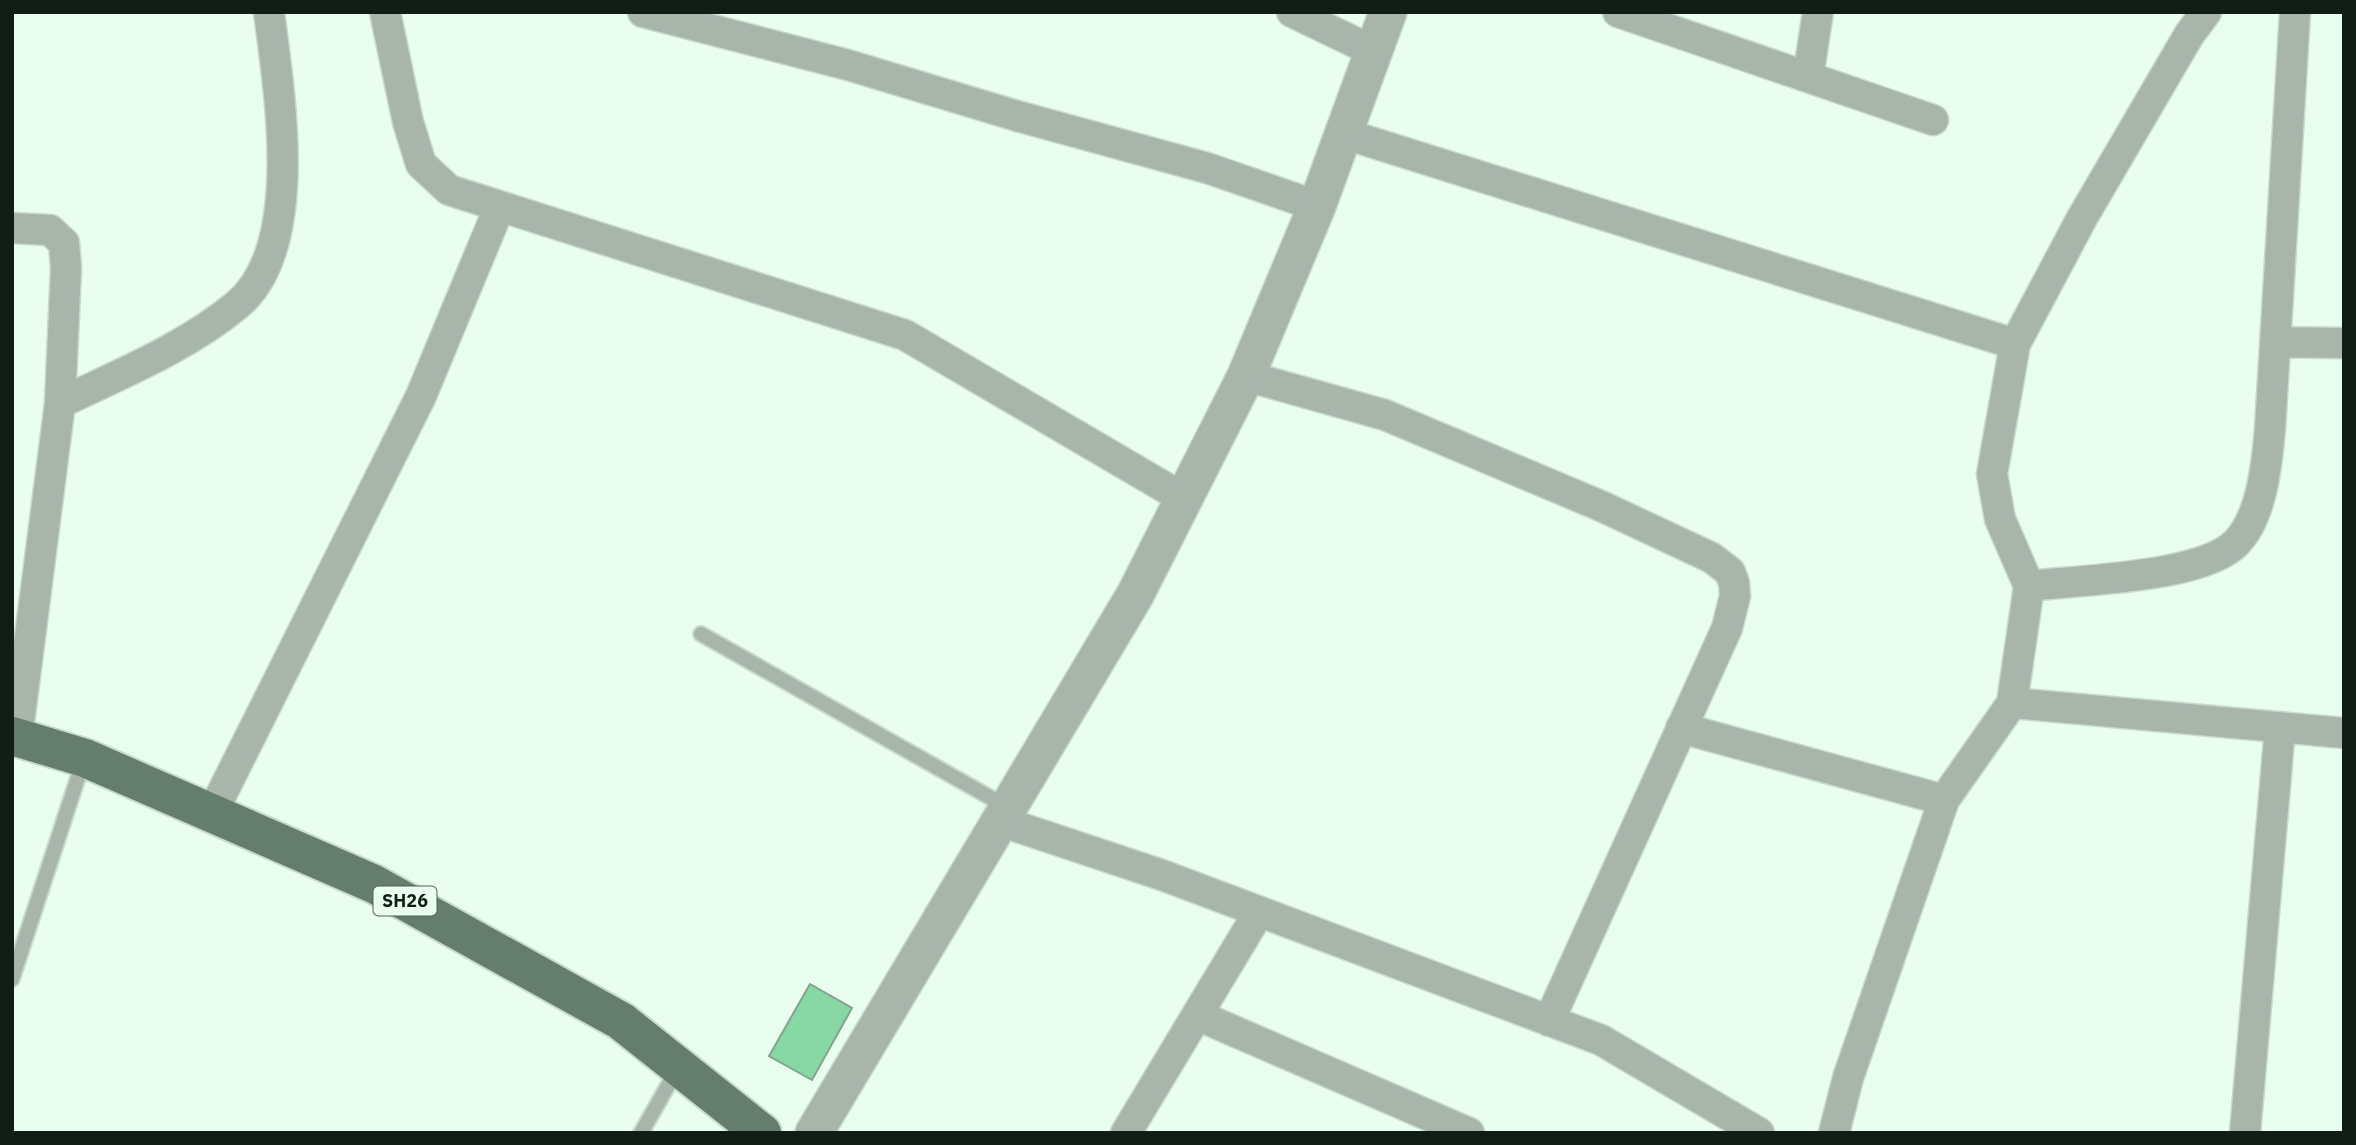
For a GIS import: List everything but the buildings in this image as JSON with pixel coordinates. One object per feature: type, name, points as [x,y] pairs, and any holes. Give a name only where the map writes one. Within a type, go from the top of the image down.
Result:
[{"type":"main road","name":"SH26","points":[[15,737],[85,758],[374,884],[621,1021],[762,1133]]},
{"type":"street","points":[[60,403],[171,349],[239,304],[267,269],[276,235],[284,131],[269,12]]},
{"type":"street","points":[[385,12],[408,122],[421,164],[449,190],[905,335],[1183,498]]},
{"type":"street","points":[[643,12],[848,65],[1208,169],[1317,206]]},
{"type":"street","points":[[1293,12],[1373,51]]},
{"type":"street","points":[[814,1133],[1135,595],[1246,376],[1317,206],[1388,12]]},
{"type":"street","points":[[1618,12],[1933,120]]},
{"type":"street","points":[[1808,77],[1818,12]]},
{"type":"street","points":[[1834,1133],[1848,1077],[1944,800],[2012,703],[2029,586],[2000,519],[1992,474],[2015,344],[2082,218],[2189,35],[2206,12]]},
{"type":"street","points":[[2029,586],[2169,570],[2210,559],[2238,542],[2259,502],[2267,466],[2295,12]]},
{"type":"street","points":[[1342,133],[2015,344]]},
{"type":"street","points":[[212,813],[421,396],[499,208]]},
{"type":"street","points":[[12,228],[50,230],[64,243],[66,268],[60,403],[15,737]]},
{"type":"street","points":[[2275,342],[2344,343]]},
{"type":"street","points":[[1246,376],[1385,415],[1601,506],[1712,558],[1730,572],[1735,596],[1727,628],[1549,1021]]},
{"type":"street","points":[[2012,703],[2344,733]]},
{"type":"street","points":[[1681,728],[1944,800]]},
{"type":"street","points":[[2245,1133],[2280,728]]},
{"type":"street","points":[[1004,814],[1601,1040],[1759,1133]]},
{"type":"street","points":[[1126,1133],[1259,912]]},
{"type":"street","points":[[1197,1015],[1469,1133]]},
{"type":"lane","points":[[701,634],[1004,814]]},
{"type":"lane","points":[[12,979],[85,758]]},
{"type":"lane","points":[[641,1133],[679,1066]]}]
